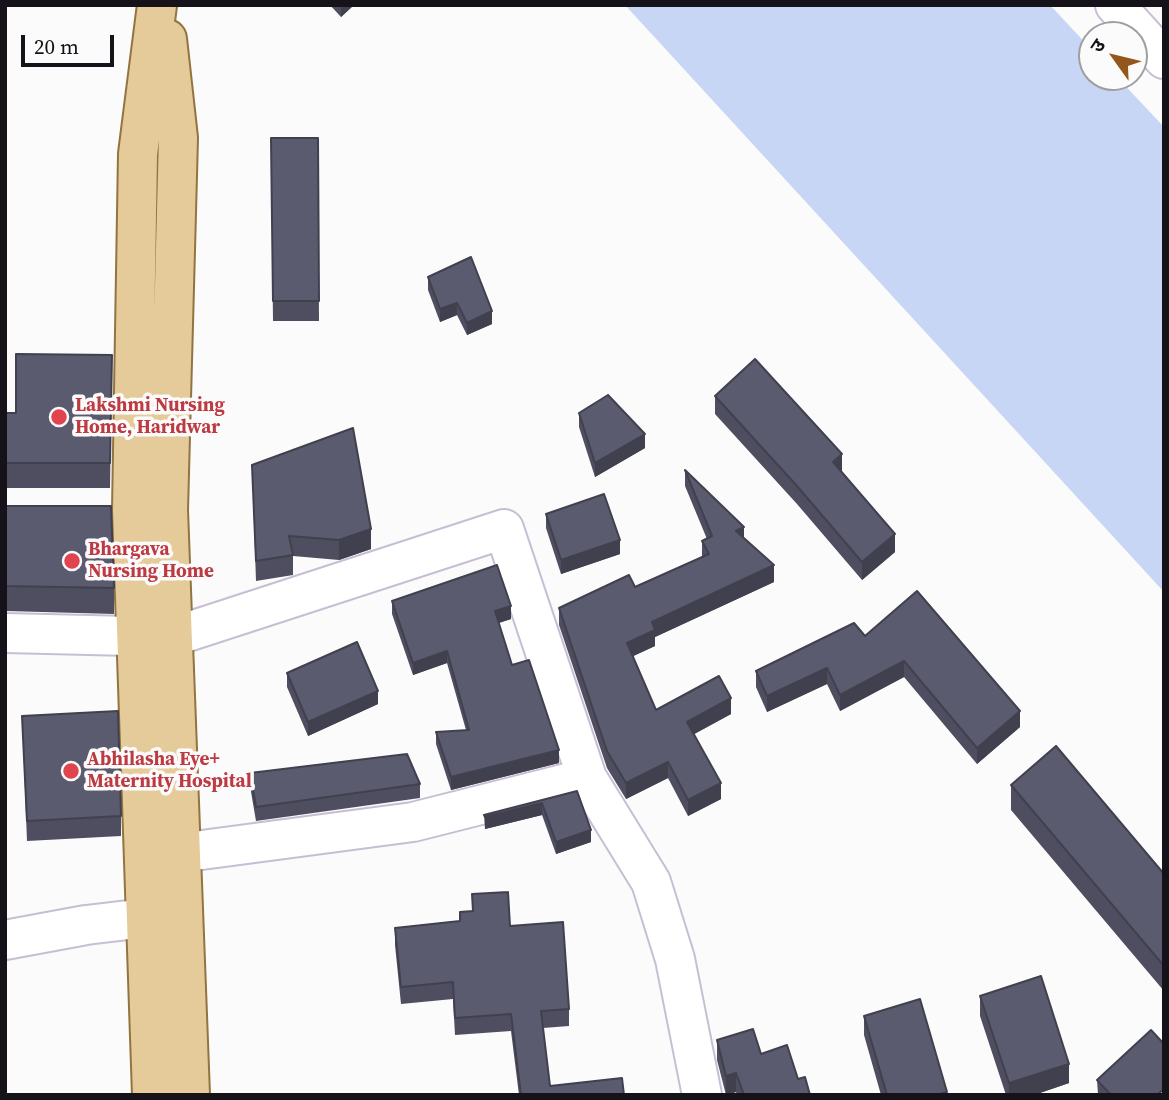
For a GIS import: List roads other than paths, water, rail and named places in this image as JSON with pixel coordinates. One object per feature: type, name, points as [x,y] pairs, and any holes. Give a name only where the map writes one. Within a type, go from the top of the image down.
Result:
[{"type":"main road","points":[[152,1095],[164,916],[138,154],[157,5]]},
{"type":"main road","points":[[150,510],[178,138],[163,5]]},
{"type":"main road","points":[[154,637],[179,853],[164,916],[190,1095]]},
{"type":"street","points":[[1115,5],[1164,59]]},
{"type":"street","points":[[94,510],[150,510]]},
{"type":"street","points":[[5,633],[154,637],[504,529],[587,778],[652,882],[675,959],[702,1095]]},
{"type":"street","points":[[179,853],[412,822],[587,778]]},
{"type":"street","points":[[5,940],[86,925],[164,916]]},
{"type":"water","points":[[625,5],[1050,5],[1078,35],[1078,91],[1130,91],[1164,127],[1164,592]]},
{"type":"place","name":"Lakshmi Nursing Home, Haridwar","points":[[59,417]]},
{"type":"place","name":"Bhargava Nursing Home","points":[[72,561]]},
{"type":"place","name":"Abhilasha Eye+ Maternity Hospital","points":[[71,771]]}]
